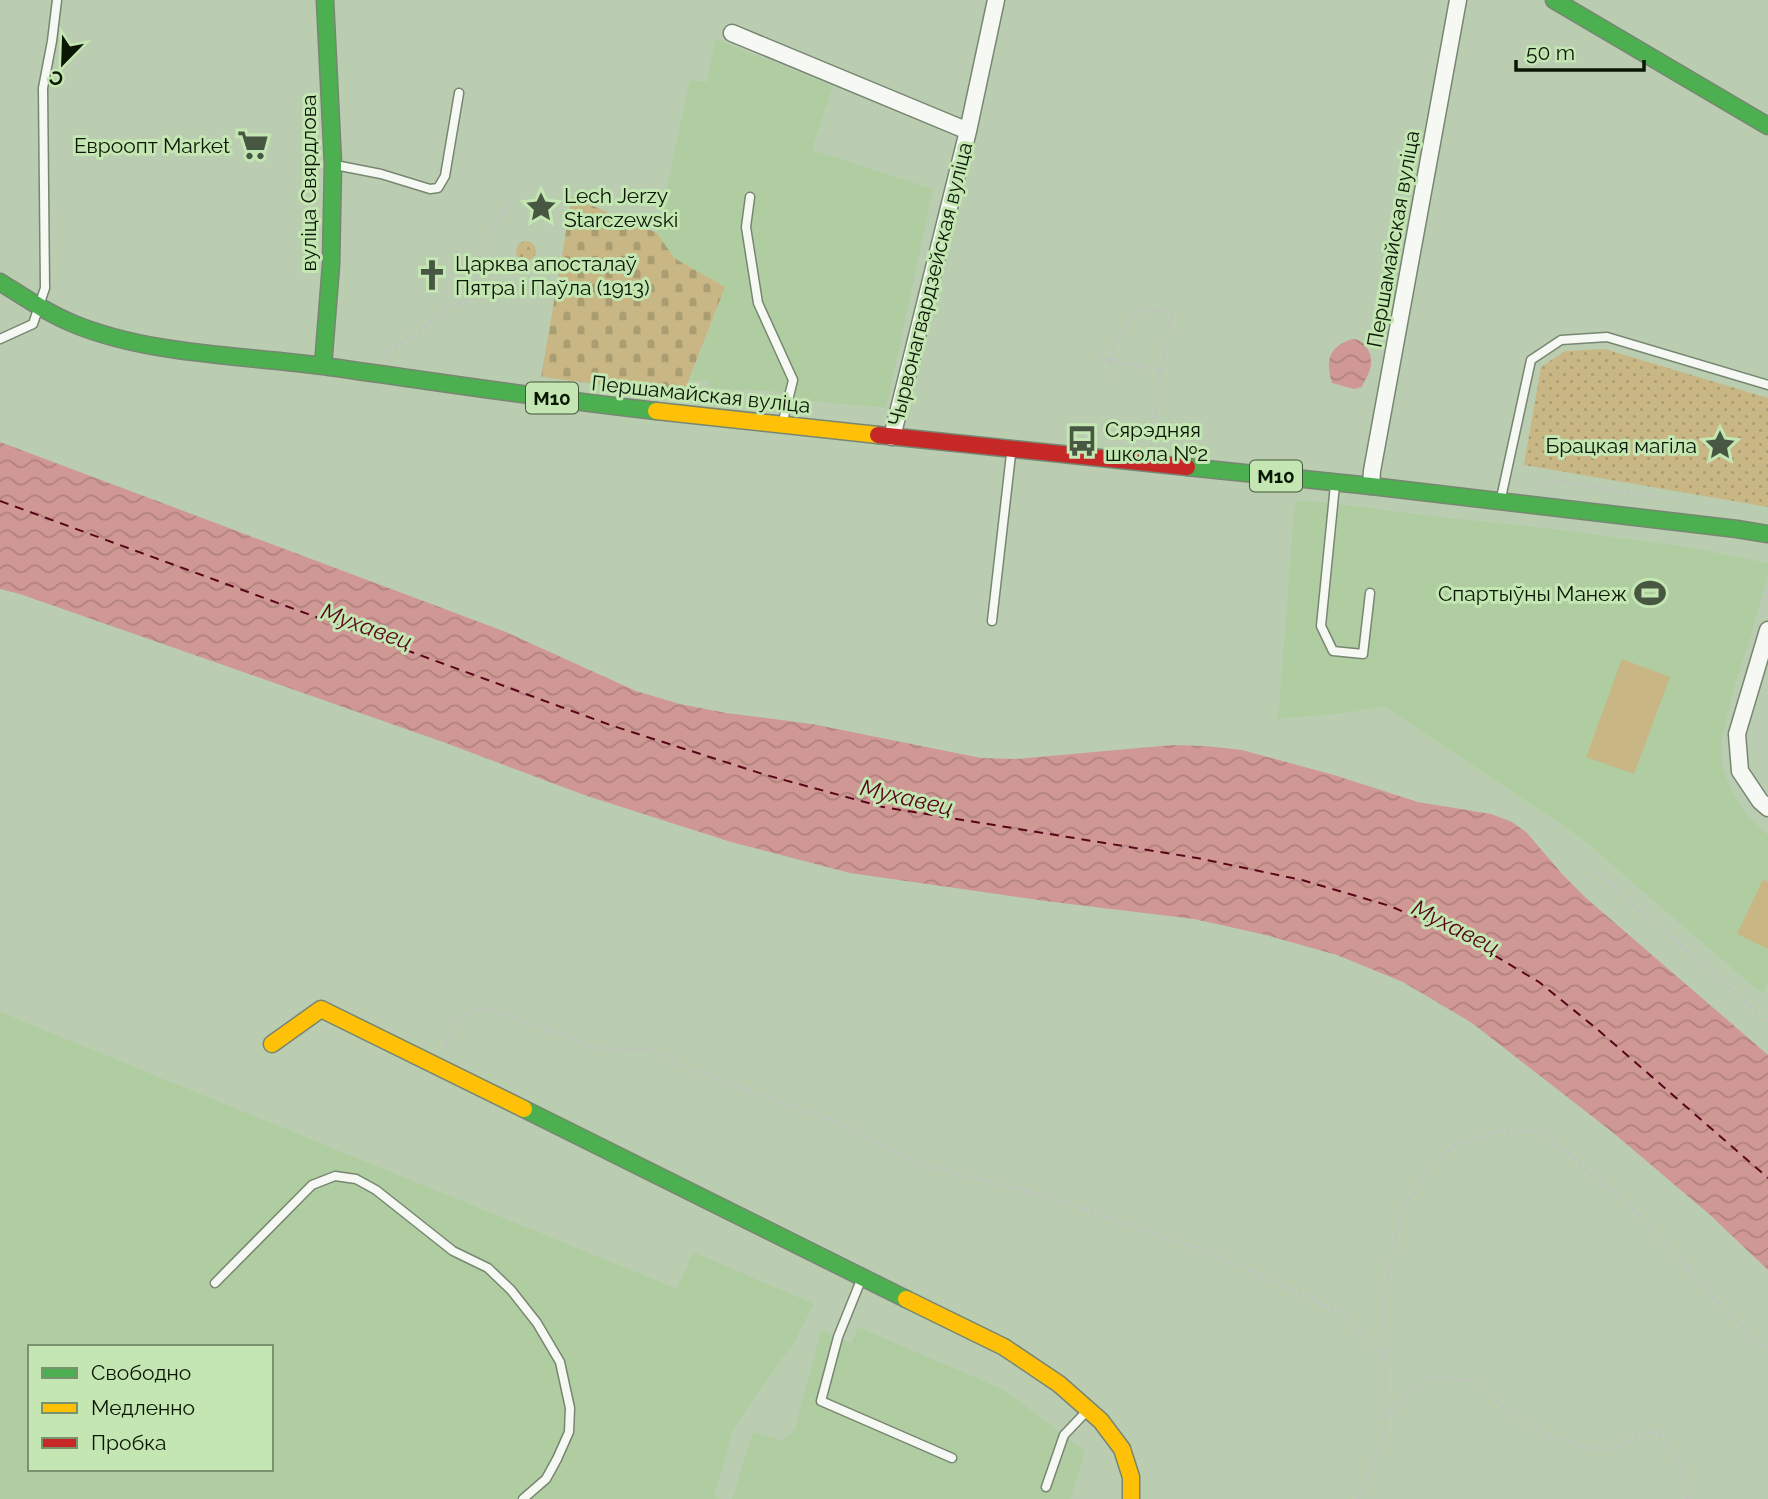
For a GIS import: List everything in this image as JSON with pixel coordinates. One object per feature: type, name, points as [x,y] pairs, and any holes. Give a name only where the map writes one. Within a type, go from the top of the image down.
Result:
[{"type":"main road","name":"вуліца Свярдлова","points":[[323,366],[331,265],[332,164],[325,0]]},
{"type":"main road","points":[[1554,0],[1768,126]]},
{"type":"main road","name":"Першамайская вуліца","points":[[0,282],[39,307],[74,324],[130,342],[223,356],[323,366],[583,403],[1500,500],[1768,534]]},
{"type":"main road","points":[[272,1044],[321,1009],[1004,1348],[1059,1384],[1101,1421],[1122,1449],[1130,1477],[1131,1499]]},
{"type":"street","name":"Чырвонагвардзейская вуліца","points":[[891,437],[968,131],[996,0]]},
{"type":"street","name":"Першамайская вуліца","points":[[1371,486],[1458,0]]},
{"type":"street","name":"Чырвонагвардзейская вуліца","points":[[732,33],[968,131]]},
{"type":"street","points":[[1768,630],[1737,734],[1740,771],[1760,801],[1768,808]]},
{"type":"lane","points":[[0,339],[33,324],[45,288],[43,88],[57,0]]},
{"type":"lane","points":[[332,164],[381,174],[430,189],[438,188],[445,176],[459,93]]},
{"type":"lane","points":[[750,197],[746,227],[758,303],[793,380],[782,424]]},
{"type":"lane","points":[[1500,500],[1531,360],[1561,340],[1607,337],[1768,385]]},
{"type":"lane","points":[[992,621],[1011,449]]},
{"type":"lane","points":[[1335,482],[1321,626],[1333,651],[1363,654],[1370,593]]},
{"type":"lane","points":[[215,1283],[312,1185],[335,1176],[356,1179],[376,1190],[453,1251],[488,1268],[511,1290],[537,1322],[560,1362],[570,1408],[569,1432],[547,1479],[523,1499]]},
{"type":"lane","points":[[862,1277],[838,1337],[821,1401],[952,1458]]},
{"type":"lane","points":[[1046,1487],[1064,1435],[1088,1410]]},
{"type":"path","points":[[475,281],[475,273],[492,230],[516,198]]},
{"type":"path","points":[[456,252],[475,273]]},
{"type":"path","points":[[385,362],[386,352],[420,332],[444,309],[468,297]]},
{"type":"path","points":[[1107,380],[1115,341],[1136,314],[1146,309],[1172,312],[1150,448]]},
{"type":"path","points":[[1099,357],[1161,371]]},
{"type":"path","points":[[1596,872],[1768,1021]]},
{"type":"path","points":[[449,1073],[445,1044],[456,1018],[487,1008],[604,1050],[649,1049],[697,1072],[847,1126],[923,1165],[1056,1199],[1219,1256],[1342,1313],[1386,1357]]},
{"type":"path","points":[[1358,1499],[1385,1433],[1386,1357],[1383,1305],[1392,1252],[1403,1211],[1426,1171],[1454,1146],[1498,1131],[1541,1131],[1628,1204],[1758,1344],[1768,1350]]},
{"type":"path","points":[[1385,1417],[1429,1378],[1472,1380],[1517,1418],[1538,1430],[1549,1436],[1601,1451],[1656,1430],[1679,1464],[1687,1499]]},
{"type":"shaded area","points":[[715,39],[833,86],[812,150],[933,189],[886,408],[801,400],[771,391],[709,388],[709,381],[690,380],[725,287],[674,258],[657,233],[690,80],[707,82]]},
{"type":"shaded area","points":[[1295,501],[1554,529],[1687,547],[1768,563],[1768,574],[1722,737],[1722,766],[1733,795],[1747,816],[1768,835],[1768,982],[1762,994],[1580,837],[1384,706],[1353,712],[1276,719]]},
{"type":"shaded area","points":[[0,1012],[677,1289],[693,1252],[814,1304],[796,1339],[734,1427],[714,1496],[721,1499],[0,1499]]},
{"type":"shaded area","points":[[858,1327],[1004,1390],[1085,1451],[1071,1499],[732,1499],[753,1432],[782,1441],[795,1429],[821,1330],[851,1343]]},
{"type":"green space","points":[[572,197],[657,233],[674,258],[725,287],[683,395],[541,377]]},
{"type":"green space","points":[[526,241],[533,244],[536,251],[533,258],[526,261],[519,258],[516,251],[519,244]]},
{"type":"green space","points":[[1605,349],[1768,398],[1768,507],[1524,465],[1541,367],[1565,351]]},
{"type":"green space","points":[[1622,659],[1670,677],[1634,774],[1586,757]]},
{"type":"green space","points":[[1763,879],[1768,882],[1768,949],[1737,934]]},
{"type":"water","points":[[1353,339],[1364,344],[1371,360],[1370,370],[1362,387],[1354,389],[1332,383],[1329,367],[1334,350]]},
{"type":"water","name":"Мухавец","points":[[0,442],[506,632],[636,691],[680,704],[812,724],[981,758],[1015,759],[1173,745],[1242,750],[1418,802],[1491,814],[1512,822],[1527,833],[1586,898],[1768,1055],[1768,1270],[1709,1214],[1611,1131],[1472,1023],[1403,982],[1337,955],[1194,919],[850,873],[731,842],[587,796],[443,742],[0,589]]},
{"type":"ferry route","points":[[0,501],[613,726],[766,775],[883,807],[1197,858],[1302,880],[1390,906],[1467,939],[1539,982],[1768,1178]]},
{"type":"traffic: fast","points":[[323,366],[331,265],[333,164],[325,0]]},
{"type":"traffic: fast","points":[[1554,0],[1768,126]]},
{"type":"traffic: fast","points":[[0,282],[64,320],[135,343],[656,411]]},
{"type":"traffic: fast","points":[[1187,467],[1371,486],[1768,534]]},
{"type":"traffic: fast","points":[[524,1109],[906,1299]]},
{"type":"traffic: slow","points":[[656,411],[878,435]]},
{"type":"traffic: slow","points":[[272,1044],[321,1009],[524,1109]]},
{"type":"traffic: slow","points":[[906,1299],[1004,1347],[1059,1384],[1101,1421],[1122,1449],[1131,1477],[1131,1499]]},
{"type":"traffic: jam","points":[[878,435],[1187,467]]},
{"type":"place","name":"Евроопт Market","points":[[253,145]]},
{"type":"place","name":"Lech Jerzy Starczewski","points":[[541,207]]},
{"type":"place","name":"Царква апосталаў Пятра і Паўла (1913)","points":[[432,275]]},
{"type":"place","name":"Сярэдняя школа №2","points":[[1082,441]]},
{"type":"place","name":"Брацкая магіла","points":[[1720,445]]},
{"type":"place","name":"Спартыўны Манеж","points":[[1650,593]]}]
